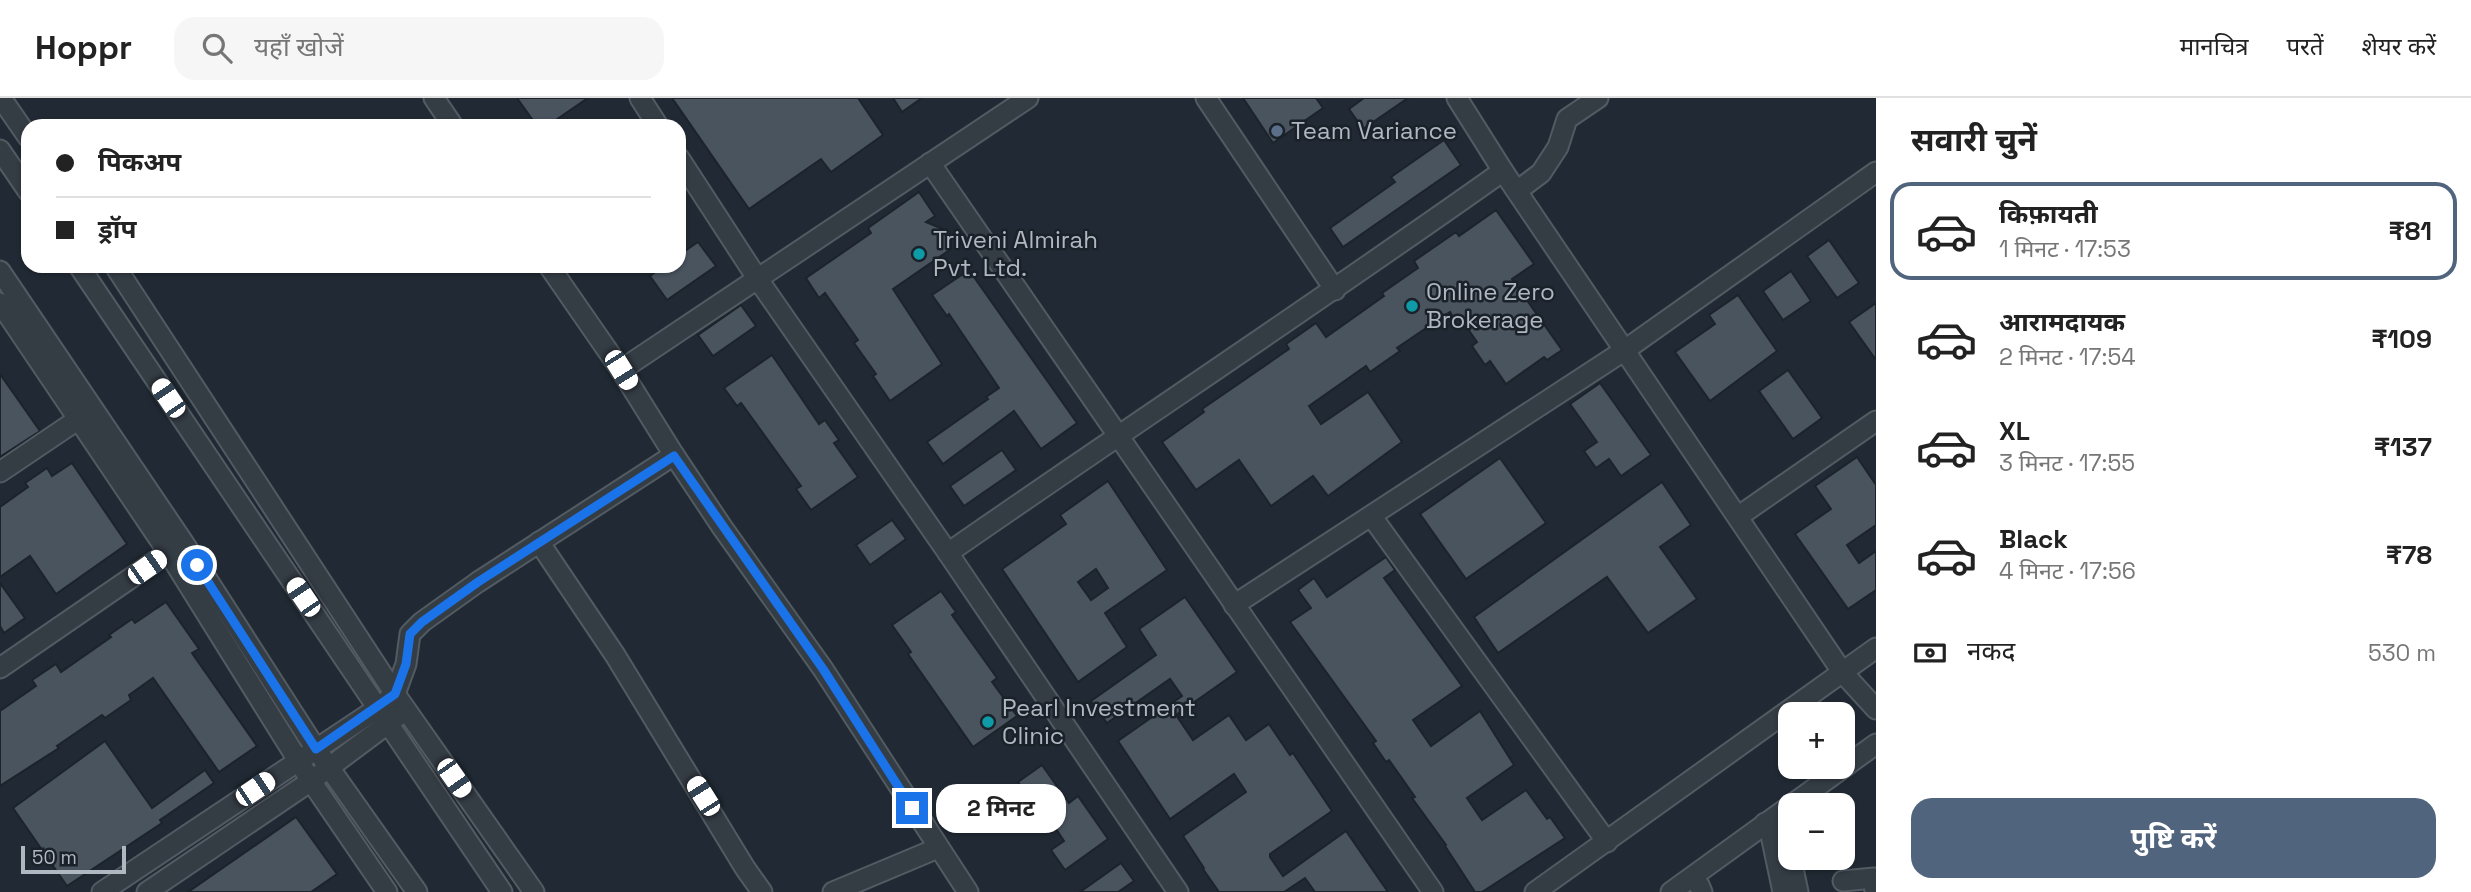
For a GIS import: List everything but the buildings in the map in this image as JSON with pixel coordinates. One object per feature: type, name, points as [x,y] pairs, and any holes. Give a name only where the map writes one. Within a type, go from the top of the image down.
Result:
[{"type":"street","points":[[1,98],[21,127]]},
{"type":"street","points":[[434,98],[448,119]]},
{"type":"street","points":[[640,98],[654,119]]},
{"type":"street","points":[[621,370],[1028,98]]},
{"type":"street","points":[[1206,98],[1335,290]]},
{"type":"street","points":[[1457,98],[1503,171],[1843,673],[1876,709]]},
{"type":"street","points":[[1517,191],[1541,173],[1558,147],[1567,119],[1598,98]]},
{"type":"street","points":[[0,150],[21,181]]},
{"type":"street","points":[[930,163],[1433,892]]},
{"type":"street","points":[[686,169],[757,278],[1178,892]]},
{"type":"street","points":[[948,553],[1335,290],[1503,171]]},
{"type":"street","points":[[1234,605],[1626,350],[1876,172]]},
{"type":"street","points":[[0,271],[86,414],[175,547],[417,892]]},
{"type":"street","points":[[84,273],[502,892]]},
{"type":"street","points":[[120,273],[401,702],[534,892]]},
{"type":"street","points":[[554,273],[621,370],[674,456],[823,669],[968,892]]},
{"type":"street","points":[[0,303],[86,414]]},
{"type":"street","points":[[0,472],[86,414]]},
{"type":"street","points":[[1739,516],[1876,421]]},
{"type":"street","points":[[102,892],[298,760],[383,715],[401,702],[412,631],[478,582],[674,456]]},
{"type":"street","points":[[1372,517],[1607,842]]},
{"type":"street","points":[[539,542],[615,655],[762,892]]},
{"type":"street","points":[[0,668],[175,547]]},
{"type":"street","points":[[175,547],[298,760],[387,892]]},
{"type":"street","points":[[1535,892],[1876,648]]},
{"type":"street","points":[[147,892],[331,767],[383,715]]},
{"type":"street","points":[[1697,890],[1876,744]]},
{"type":"street","points":[[1829,793],[1876,759]]},
{"type":"street","points":[[1671,892],[1776,827]]},
{"type":"street","points":[[1776,827],[1783,892]]},
{"type":"street","points":[[1776,827],[1791,859],[1798,892]]},
{"type":"street","points":[[833,892],[938,848]]},
{"type":"street","points":[[1843,881],[1875,883]]},
{"type":"place","name":"Team Variance","points":[[1277,131]]},
{"type":"place","name":"Triveni Almirah Pvt. Ltd.","points":[[919,254]]},
{"type":"place","name":"Online Zero Brokerage","points":[[1412,306]]},
{"type":"place","name":"Pearl Investment Clinic","points":[[988,722]]},
{"type":"route","points":[[197,565],[316,749],[395,694],[403,677],[410,634],[422,622],[478,582],[674,456],[823,669],[912,808]]}]
